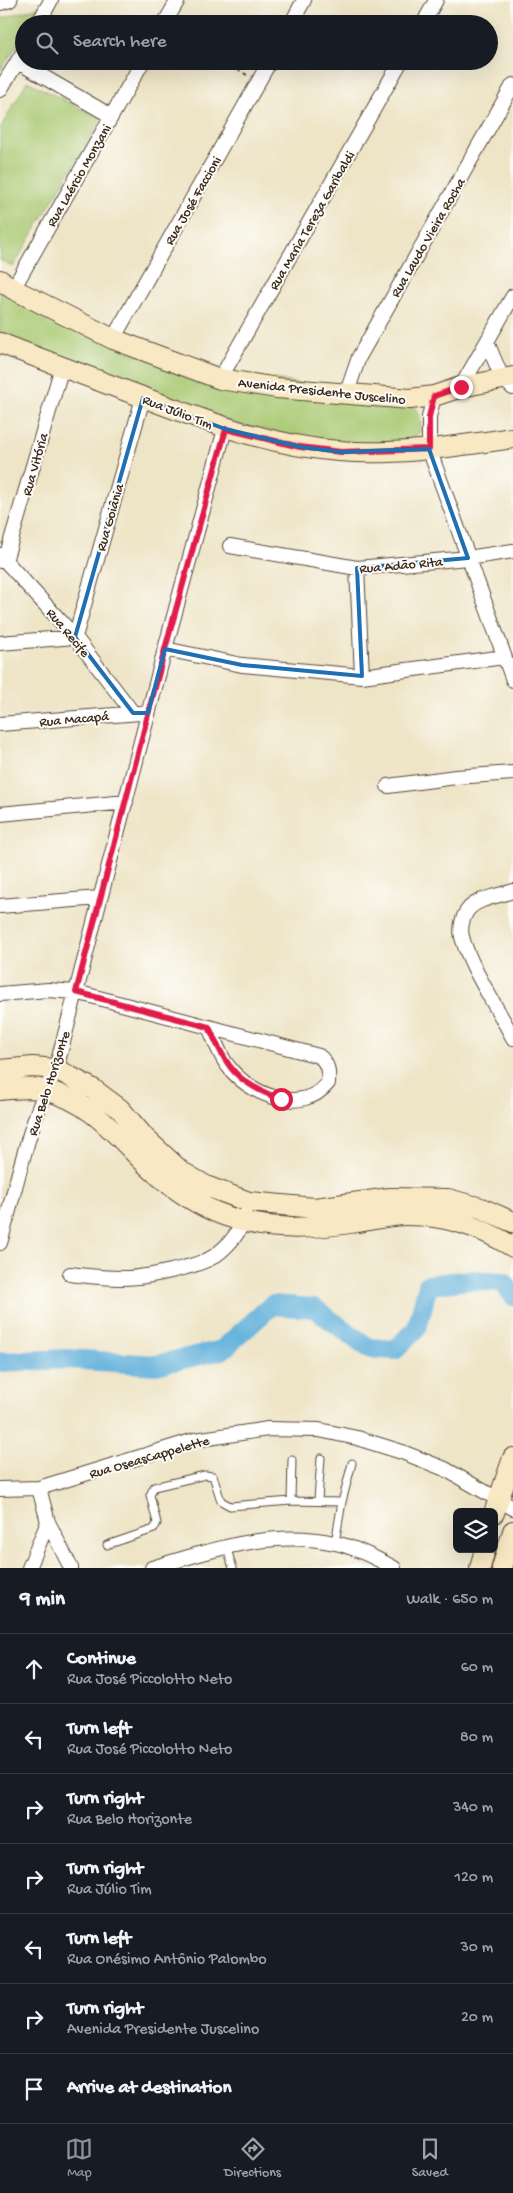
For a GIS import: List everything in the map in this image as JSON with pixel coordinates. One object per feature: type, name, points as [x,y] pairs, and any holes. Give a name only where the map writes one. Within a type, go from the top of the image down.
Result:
[{"type":"main road","name":"Avenida Presidente Juscelino","points":[[6,284],[113,339],[220,379],[277,388],[347,392],[410,399],[434,396],[461,387],[509,381]]},
{"type":"main road","name":"Rua Júlio Tim","points":[[0,343],[226,429],[300,447],[341,452],[429,449],[513,438]]},
{"type":"main road","points":[[0,1070],[33,1067],[56,1068],[93,1089],[120,1109],[145,1138],[182,1172],[275,1228],[301,1228],[404,1215],[458,1221],[482,1229],[513,1247]]},
{"type":"main road","points":[[0,1090],[28,1088],[45,1090],[90,1109],[156,1173],[199,1205],[227,1217],[246,1211],[315,1208],[390,1198],[448,1199],[481,1208],[513,1222]]},
{"type":"main road","points":[[502,1507],[513,1458]]},
{"type":"main road","points":[[502,1568],[513,1531]]},
{"type":"main road","points":[[480,1568],[484,1553]]},
{"type":"street","points":[[0,3],[10,0]]},
{"type":"street","points":[[43,15],[51,0]]},
{"type":"street","points":[[169,15],[178,0]]},
{"type":"street","points":[[296,15],[304,0]]},
{"type":"street","points":[[428,15],[436,0]]},
{"type":"street","points":[[1,87],[15,65]]},
{"type":"street","points":[[42,70],[111,116]]},
{"type":"street","name":"Rua Laércio Monzani","points":[[6,284],[138,70]]},
{"type":"street","name":"Rua José Faccioni","points":[[113,339],[265,70]]},
{"type":"street","name":"Rua Maria Tereza Garibaldi","points":[[220,379],[396,70]]},
{"type":"street","name":"Rua Laudo Vieira Rocha","points":[[347,392],[359,357],[513,85]]},
{"type":"street","points":[[461,387],[513,296]]},
{"type":"street","points":[[487,342],[509,381]]},
{"type":"street","name":"Rua Vitória","points":[[2,559],[62,367]]},
{"type":"street","points":[[434,396],[429,417],[429,449],[513,680]]},
{"type":"street","name":"Rua Goiânia","points":[[75,637],[143,398]]},
{"type":"street","name":"Rua Belo Horizonte","points":[[0,1243],[45,1090],[56,1068],[165,649],[226,429]]},
{"type":"street","name":"Rua Adão Rita","points":[[230,546],[357,568],[468,558],[513,551]]},
{"type":"street","name":"Rua Recife","points":[[2,559],[75,637],[133,713]]},
{"type":"street","points":[[357,568],[362,676]]},
{"type":"street","points":[[0,643],[75,637]]},
{"type":"street","points":[[165,649],[242,665],[362,676],[504,657]]},
{"type":"street","name":"Rua Macapá","points":[[0,724],[148,713]]},
{"type":"street","points":[[388,786],[456,777],[513,774]]},
{"type":"street","points":[[0,814],[126,802]]},
{"type":"street","points":[[513,892],[476,903],[467,911],[462,923],[462,936],[471,959],[513,1038]]},
{"type":"street","points":[[0,906],[99,898]]},
{"type":"street","points":[[0,994],[48,990],[76,992],[209,1027],[319,1056],[325,1060],[328,1068],[328,1083],[316,1095],[297,1100],[281,1099],[251,1087],[228,1066],[209,1027]]},
{"type":"street","points":[[70,1274],[125,1278],[161,1273],[192,1265],[215,1256],[234,1238],[246,1211]]},
{"type":"street","name":"Rua OseasCappelette","points":[[0,1489],[39,1488],[195,1440],[268,1429],[319,1430],[357,1438],[393,1449],[445,1469],[502,1507]]},
{"type":"street","points":[[39,1488],[48,1522],[71,1568]]},
{"type":"street","points":[[29,1568],[48,1522]]},
{"type":"street","points":[[152,1568],[226,1546],[260,1541],[288,1540],[335,1543],[372,1556],[394,1568]]},
{"type":"lane","points":[[318,1500],[321,1458]]},
{"type":"lane","points":[[291,1501],[292,1460]]},
{"type":"lane","points":[[335,1543],[342,1502],[352,1463]]},
{"type":"lane","points":[[108,1545],[151,1531],[156,1527],[150,1495],[152,1489],[205,1475],[213,1476],[221,1501],[230,1506],[318,1500],[342,1502]]},
{"type":"lane","points":[[226,1546],[233,1568]]},
{"type":"path","points":[[238,70],[259,82]]},
{"type":"highlighted area","points":[[143,398],[225,429],[301,447],[341,452],[429,449],[468,558],[357,568],[362,676],[242,665],[165,649],[148,713],[133,713],[75,637]]},
{"type":"green space","points":[[42,6],[36,15],[15,15],[15,48],[0,71],[0,19]]},
{"type":"green space","points":[[27,81],[101,119],[13,267],[0,260],[0,129]]},
{"type":"green space","points":[[0,280],[135,354],[412,404],[420,416],[421,431],[410,441],[343,446],[240,425],[0,334]]},
{"type":"waterway","points":[[0,1362],[68,1359],[156,1365],[222,1350],[272,1305],[314,1308],[369,1348],[395,1350],[417,1328],[428,1285],[469,1280],[504,1282],[513,1296]]},
{"type":"route","points":[[281,1099],[251,1087],[235,1074],[223,1058],[209,1027],[76,992],[99,898],[226,429],[300,447],[341,452],[429,449],[429,417],[434,396],[461,387]]}]
